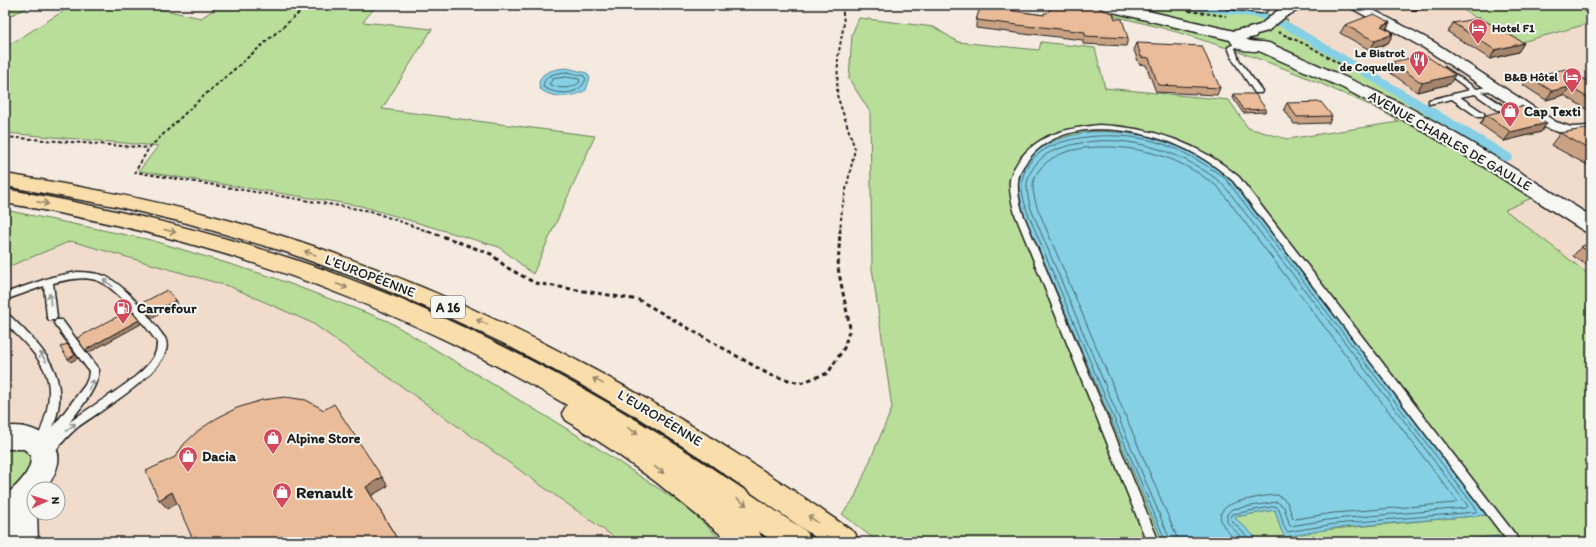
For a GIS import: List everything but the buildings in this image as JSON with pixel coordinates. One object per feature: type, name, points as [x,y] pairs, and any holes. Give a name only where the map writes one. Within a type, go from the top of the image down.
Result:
[{"type":"highway","name":"L'EUROPÉENNE","points":[[5,180],[111,199],[202,220],[323,257],[434,301],[509,335],[609,388],[746,472],[845,542]]},
{"type":"highway","name":"L'EUROPÉENNE","points":[[5,196],[105,215],[211,242],[289,267],[361,293],[413,315],[510,361],[592,406],[695,471],[797,542]]},
{"type":"highway","points":[[413,315],[623,444],[685,488],[751,542]]},
{"type":"main road","name":"AVENUE CHARLES DE GAULLE","points":[[1102,5],[1240,38],[1250,47],[1266,31],[1351,85],[1453,140],[1591,226]]},
{"type":"main road","points":[[26,443],[43,470],[36,481]]},
{"type":"main road","points":[[5,512],[26,494]]},
{"type":"main road","points":[[24,542],[22,527],[23,508],[26,501]]},
{"type":"street","points":[[1232,5],[1260,9],[1266,5]]},
{"type":"street","points":[[1266,31],[1298,5]]},
{"type":"street","points":[[1355,5],[1429,45],[1556,128],[1576,132],[1591,130]]},
{"type":"lane","points":[[1240,38],[1231,47],[1236,60],[1258,91]]},
{"type":"lane","points":[[1438,65],[1501,108]]},
{"type":"lane","points":[[1432,102],[1493,87]]},
{"type":"lane","points":[[1454,97],[1481,115]]},
{"type":"lane","points":[[1153,542],[1019,214],[1015,198],[1015,175],[1027,154],[1050,138],[1065,132],[1098,128],[1133,130],[1164,138],[1204,154],[1236,178],[1515,542]]},
{"type":"lane","points":[[5,297],[63,278],[95,276],[114,286],[154,331],[163,344],[156,359],[142,376],[121,394],[73,425],[26,443]]},
{"type":"lane","points":[[26,443],[54,432],[89,388],[95,373],[55,320],[48,282]]},
{"type":"lane","points":[[5,316],[39,350],[50,368],[54,380],[56,394],[50,425],[26,443]]},
{"type":"path","points":[[308,5],[198,101],[149,148],[135,172],[370,211],[492,254],[506,267],[535,283],[639,300],[669,316],[770,376],[800,383],[828,373],[844,348],[850,328],[838,268],[842,208],[855,149],[837,95],[838,57],[844,23],[842,5]]},
{"type":"path","points":[[5,137],[149,148]]},
{"type":"shaded area","points":[[1306,5],[1455,5],[1518,43],[1591,23],[1591,276],[1504,210],[1546,192],[1285,27],[1288,20]]},
{"type":"shaded area","points":[[71,241],[231,287],[312,323],[621,542],[5,542],[5,268]]},
{"type":"green space","points":[[5,5],[33,5],[5,18]]},
{"type":"green space","points":[[73,5],[141,5],[201,18],[221,5],[377,5],[363,22],[432,29],[382,109],[595,136],[533,274],[499,247],[361,206],[139,171],[158,146],[5,133],[5,46]]},
{"type":"green space","points":[[1064,5],[1207,5],[1265,13],[1288,20],[1285,27],[1474,141],[1547,191],[1505,210],[1591,276],[1591,542],[1507,542],[1498,536],[1441,542],[1253,542],[1256,541],[1253,535],[1234,517],[1275,510],[1281,530],[1311,531],[1486,515],[1195,153],[1153,137],[1120,132],[1090,132],[1065,137],[1040,149],[1026,162],[1018,187],[1023,212],[1163,542],[878,542],[842,514],[854,499],[892,408],[872,268],[870,112],[849,79],[852,34],[859,18],[934,27],[958,42],[1039,50],[1041,42],[1095,48],[1105,88],[1229,100],[1248,128],[1287,139],[1399,122],[1361,101],[1303,76],[1250,56],[1163,28]]},
{"type":"green space","points":[[1455,5],[1591,5],[1591,23],[1518,43]]},
{"type":"green space","points":[[5,210],[151,240],[272,277],[388,321],[587,441],[685,506],[724,542],[621,542],[312,323],[231,287],[71,241],[5,268]]},
{"type":"green space","points":[[5,446],[20,448],[28,453],[31,459],[30,467],[26,474],[5,501]]},
{"type":"water","points":[[567,68],[587,73],[590,78],[586,90],[575,95],[557,96],[540,89],[539,83],[543,75],[557,69]]},
{"type":"water","points":[[1090,132],[1128,133],[1164,141],[1197,155],[1228,176],[1367,356],[1486,515],[1335,528],[1285,537],[1281,530],[1275,510],[1234,517],[1253,535],[1257,541],[1163,542],[1023,212],[1019,195],[1019,178],[1023,167],[1029,158],[1046,145],[1057,140]]},
{"type":"water","points":[[1498,536],[1507,542],[1441,542]]},
{"type":"waterway","points":[[1182,5],[1260,15],[1288,26],[1506,157]]},
{"type":"place","name":"Hotel F1","points":[[1478,45]]},
{"type":"place","name":"Le Bistrot de Coquelles","points":[[1419,77]]},
{"type":"place","name":"B&B Hôtel","points":[[1572,94]]},
{"type":"place","name":"Cap Texti","points":[[1510,128]]},
{"type":"place","name":"Carrefour","points":[[123,325]]},
{"type":"place","name":"Alpine Store","points":[[273,455]]},
{"type":"place","name":"Dacia","points":[[188,473]]},
{"type":"place","name":"Renault","points":[[282,509]]}]
